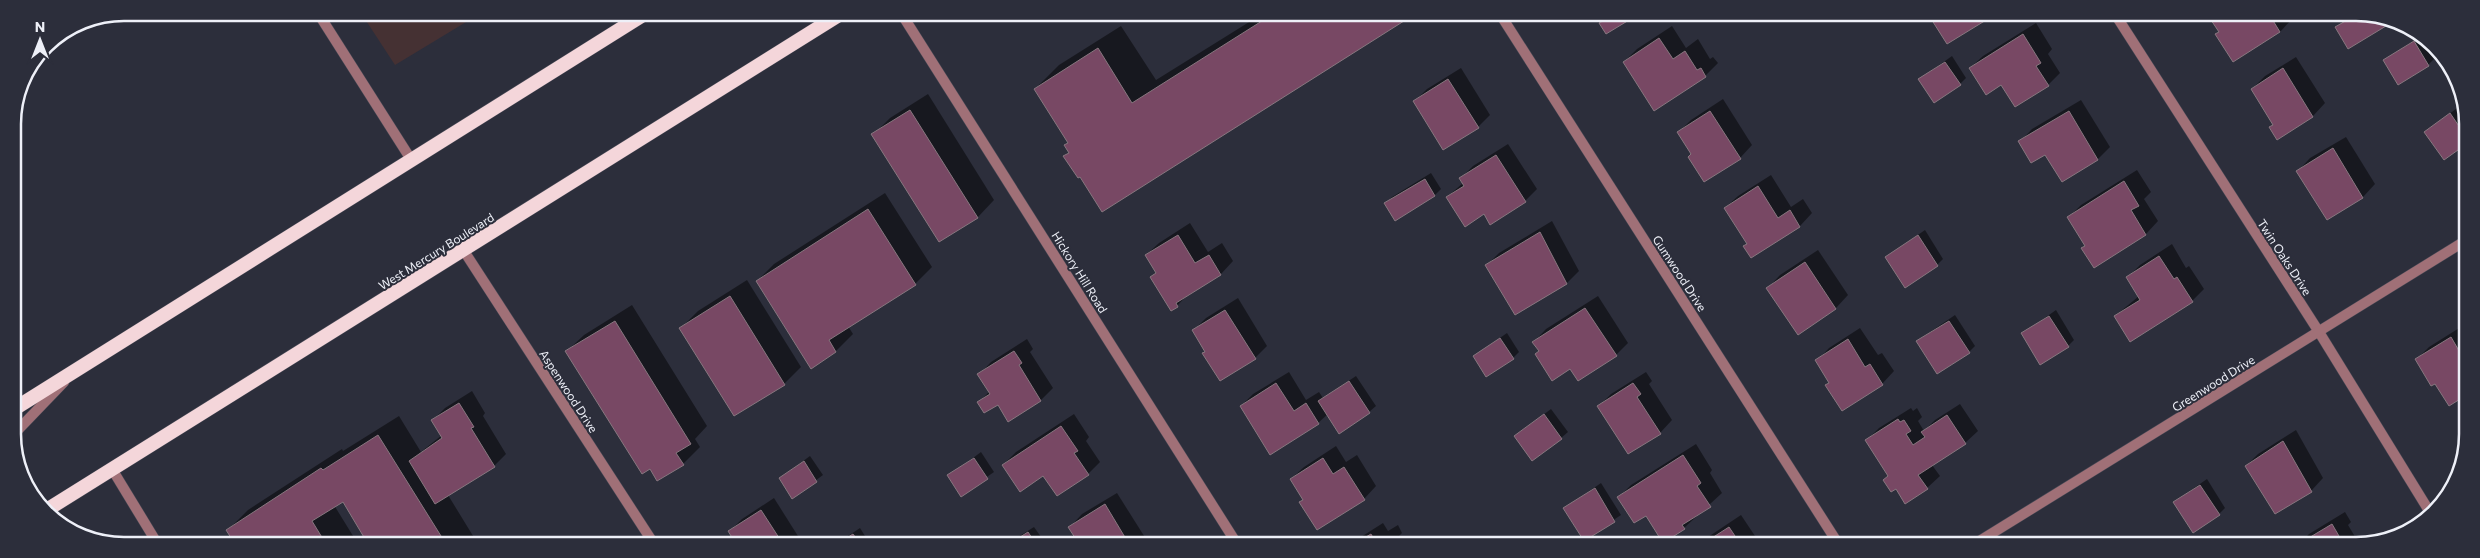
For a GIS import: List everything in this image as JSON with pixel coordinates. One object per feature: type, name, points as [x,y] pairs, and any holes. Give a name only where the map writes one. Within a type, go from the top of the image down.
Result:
[{"type":"highway","points":[[21,405],[633,21]]},
{"type":"highway","name":"West Mercury Boulevard","points":[[51,507],[464,251],[829,21]]},
{"type":"street","points":[[323,21],[412,161]]},
{"type":"street","name":"Hickory Hill Road","points":[[906,21],[1233,537]]},
{"type":"street","name":"Gumwood Drive","points":[[1504,21],[1834,537]]},
{"type":"street","name":"Twin Oaks Drive","points":[[2119,21],[2319,332],[2427,508]]},
{"type":"street","name":"Greenwood Drive","points":[[1986,537],[2459,245]]},
{"type":"street","name":"Aspenwood Drive","points":[[464,251],[649,537]]},
{"type":"street","points":[[21,426],[75,371]]},
{"type":"street","points":[[112,469],[153,537]]},
{"type":"shaded area","points":[[366,21],[468,21],[395,65]]},
{"type":"building","points":[[1262,21],[1404,21],[1102,212],[1080,177],[1078,178],[1063,156],[1069,153],[1064,145],[1068,143],[1034,89],[1098,48],[1132,103]]},
{"type":"building","points":[[1603,21],[1627,21],[1606,34],[1599,23]]},
{"type":"building","points":[[1932,21],[1985,21],[1947,44]]},
{"type":"building","points":[[2212,21],[2273,21],[2280,32],[2233,62],[2215,34],[2219,32]]},
{"type":"building","points":[[2346,21],[2362,21],[2386,26],[2348,49],[2335,27]]},
{"type":"building","points":[[2023,34],[2041,63],[2036,66],[2049,86],[2015,107],[2001,85],[1986,95],[1969,68]]},
{"type":"building","points":[[1659,38],[1673,59],[1685,51],[1697,70],[1701,68],[1706,77],[1654,111],[1623,62]]},
{"type":"building","points":[[2414,41],[2429,66],[2398,85],[2383,60]]},
{"type":"building","points":[[1945,62],[1961,85],[1934,103],[1918,79]]},
{"type":"building","points":[[2283,68],[2313,117],[2277,140],[2269,127],[2273,125],[2251,89]]},
{"type":"building","points":[[1448,79],[1479,128],[1443,150],[1413,101]]},
{"type":"building","points":[[910,110],[978,218],[939,242],[871,134]]},
{"type":"building","points":[[1710,111],[1741,159],[1704,182],[1688,157],[1691,154],[1677,132]]},
{"type":"building","points":[[2069,111],[2098,160],[2062,182],[2045,155],[2031,163],[2018,141]]},
{"type":"building","points":[[2450,113],[2459,126],[2459,149],[2444,160],[2424,132]]},
{"type":"building","points":[[2333,148],[2363,198],[2327,220],[2296,171]]},
{"type":"building","points":[[1496,155],[1526,202],[1490,225],[1484,214],[1465,227],[1446,197],[1464,186],[1459,178]]},
{"type":"building","points":[[1425,179],[1435,196],[1395,221],[1384,203]]},
{"type":"building","points":[[2124,181],[2139,206],[2131,210],[2146,235],[2094,268],[2081,248],[2085,246],[2067,217]]},
{"type":"building","points":[[1758,186],[1778,218],[1790,210],[1800,227],[1751,258],[1743,246],[1747,244],[1724,208]]},
{"type":"building","points":[[868,209],[916,285],[829,340],[836,352],[811,369],[756,281]]},
{"type":"building","points":[[1540,232],[1567,284],[1515,315],[1485,265]]},
{"type":"building","points":[[1178,235],[1195,263],[1209,255],[1221,275],[1176,303],[1178,307],[1171,311],[1150,277],[1156,273],[1145,255]]},
{"type":"building","points":[[1918,235],[1938,266],[1905,288],[1885,257]]},
{"type":"building","points":[[2159,256],[2174,279],[2177,277],[2193,302],[2130,342],[2114,316],[2140,300],[2126,277]]},
{"type":"building","points":[[1805,262],[1836,309],[1798,335],[1766,288]]},
{"type":"building","points":[[730,296],[785,385],[734,416],[679,328]]},
{"type":"building","points":[[1585,308],[1617,356],[1578,381],[1570,369],[1552,381],[1535,354],[1539,351],[1532,342]]},
{"type":"building","points":[[1225,310],[1256,359],[1220,381],[1202,353],[1205,352],[1192,330]]},
{"type":"building","points":[[2049,316],[2069,347],[2040,365],[2021,333]]},
{"type":"building","points":[[615,321],[691,444],[676,453],[684,465],[657,481],[650,469],[642,474],[565,351]]},
{"type":"building","points":[[1949,321],[1970,353],[1937,374],[1916,341]]},
{"type":"building","points":[[2451,337],[2459,351],[2459,400],[2449,406],[2435,384],[2431,386],[2415,359]]},
{"type":"building","points":[[1500,338],[1514,359],[1486,377],[1473,356]]},
{"type":"building","points":[[1848,339],[1865,367],[1870,364],[1883,385],[1842,411],[1825,385],[1829,383],[1815,360]]},
{"type":"building","points":[[1014,351],[1022,363],[1019,365],[1041,401],[1008,422],[998,405],[984,413],[977,402],[990,394],[977,374]]},
{"type":"building","points":[[1349,381],[1370,413],[1339,434],[1318,401]]},
{"type":"building","points":[[1276,383],[1294,411],[1306,403],[1319,424],[1270,455],[1240,406]]},
{"type":"building","points":[[1633,383],[1641,394],[1637,397],[1661,434],[1628,454],[1597,406]]},
{"type":"building","points":[[459,403],[474,427],[471,428],[495,467],[435,504],[409,461],[442,438],[431,420]]},
{"type":"building","points":[[1544,414],[1562,439],[1532,461],[1514,436]]},
{"type":"building","points":[[1947,415],[1966,444],[1918,475],[1928,489],[1905,504],[1896,489],[1891,492],[1883,480],[1888,476],[1865,440],[1898,419],[1900,422],[1904,420],[1911,431],[1906,434],[1913,445],[1925,437],[1921,432]]},
{"type":"building","points":[[1061,426],[1078,451],[1074,453],[1089,475],[1057,496],[1043,476],[1020,492],[1002,465]]},
{"type":"building","points":[[378,435],[442,537],[364,537],[343,502],[312,521],[322,537],[230,537],[226,530],[321,468],[323,470]]},
{"type":"building","points":[[2283,441],[2312,492],[2275,514],[2245,466]]},
{"type":"building","points":[[1683,455],[1701,483],[1697,486],[1711,507],[1682,525],[1685,529],[1672,537],[1659,537],[1646,516],[1634,523],[1617,497]]},
{"type":"building","points":[[974,458],[988,479],[961,497],[947,475]]},
{"type":"building","points":[[1323,458],[1333,474],[1344,467],[1365,500],[1317,530],[1299,502],[1303,500],[1290,479]]},
{"type":"building","points":[[804,461],[817,482],[792,499],[779,478]]},
{"type":"building","points":[[2200,485],[2220,515],[2193,533],[2173,502]]},
{"type":"building","points":[[1595,488],[1615,522],[1591,537],[1581,537],[1563,508]]},
{"type":"building","points":[[1105,504],[1125,537],[1074,537],[1068,527]]},
{"type":"building","points":[[761,510],[778,537],[732,537],[728,531]]},
{"type":"building","points":[[2332,524],[2339,536],[2338,537],[2310,537]]},
{"type":"building","points":[[1729,527],[1736,537],[1713,537]]},
{"type":"building","points":[[1028,532],[1031,537],[1020,537]]}]
